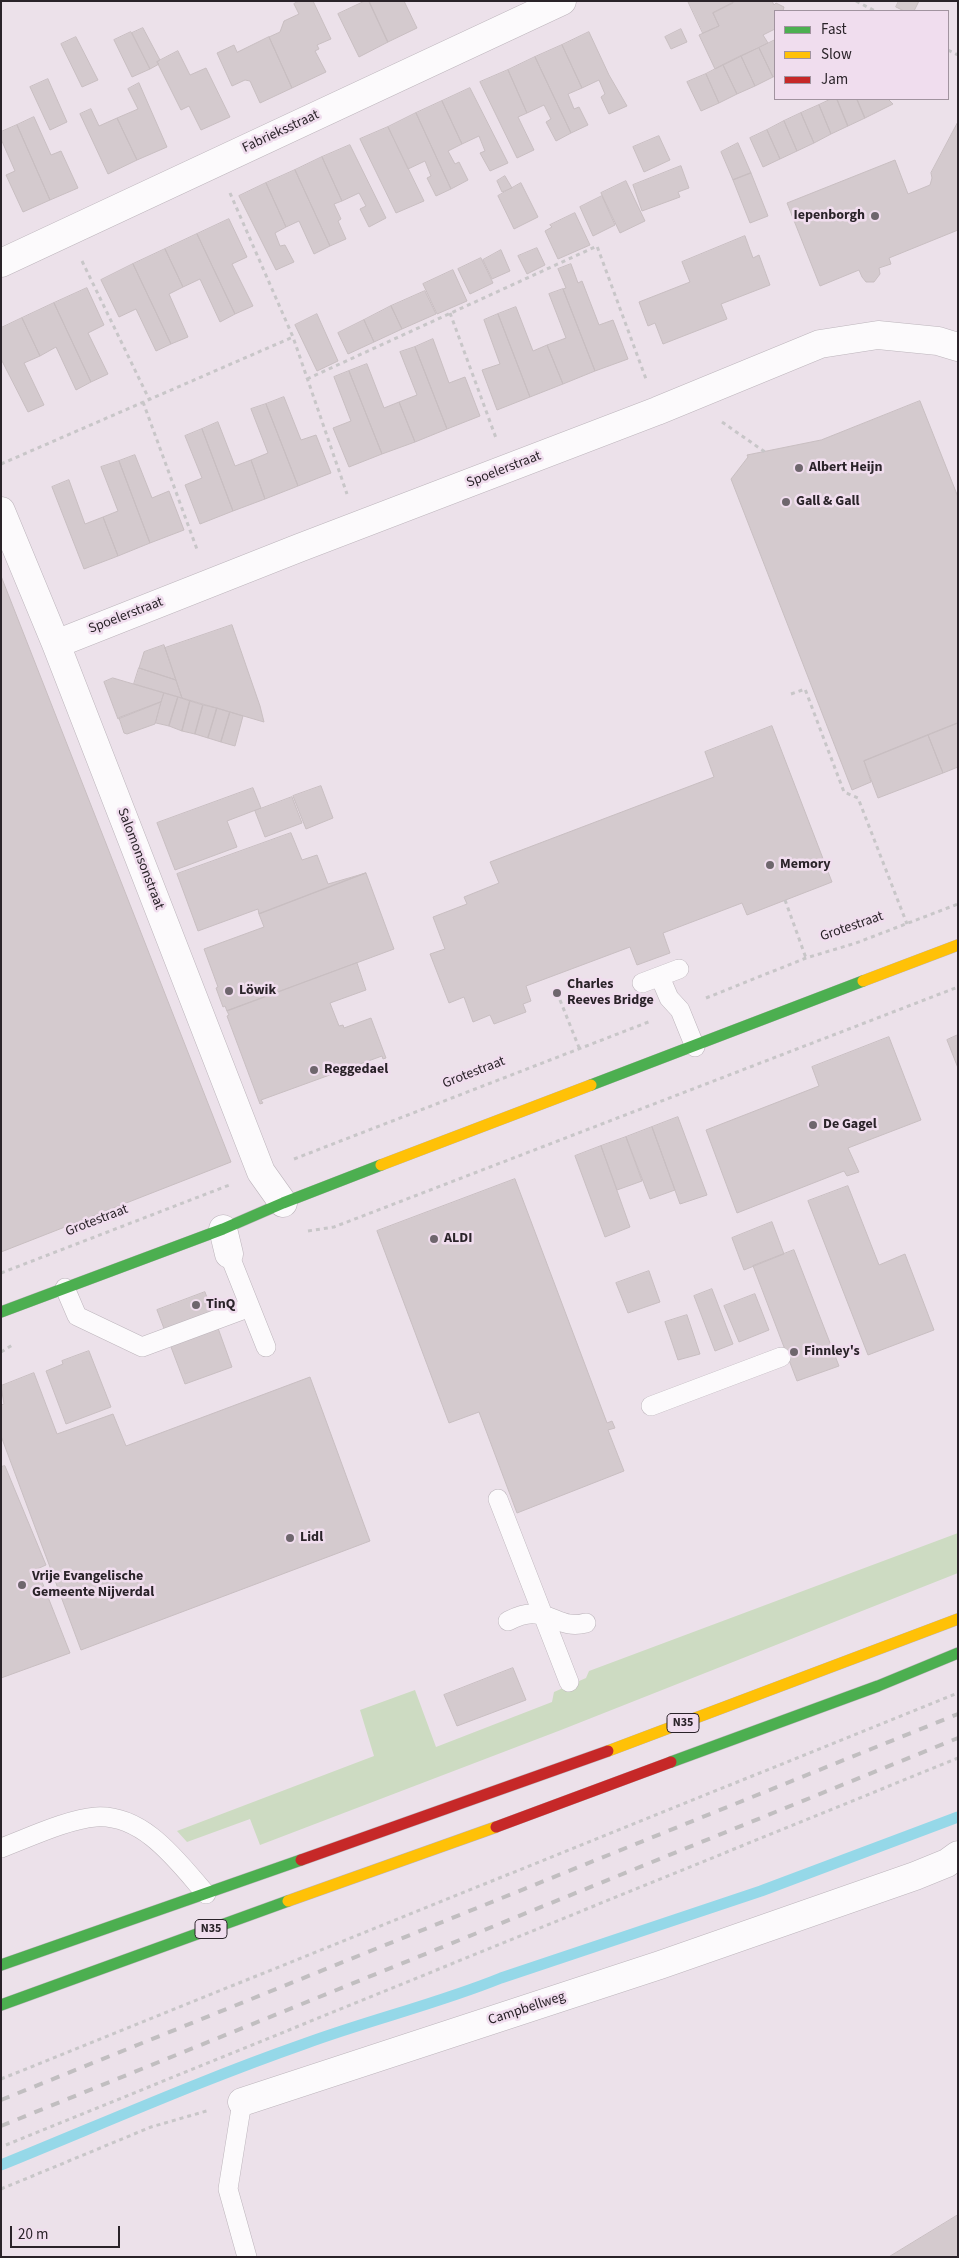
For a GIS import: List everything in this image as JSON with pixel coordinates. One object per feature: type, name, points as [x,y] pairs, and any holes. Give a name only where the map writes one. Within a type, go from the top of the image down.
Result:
[{"type":"main road","points":[[1,1312],[65,1288],[226,1241],[283,1203],[958,945]]},
{"type":"main road","name":"N35","points":[[1,1965],[623,1745],[958,1619]]},
{"type":"main road","name":"N35","points":[[1,2005],[589,1793],[878,1686],[958,1653]]},
{"type":"street","name":"Fabrieksstraat","points":[[1,263],[562,1]]},
{"type":"street","name":"Spoelerstraat","points":[[56,644],[507,469],[820,344],[878,336],[938,341],[958,347]]},
{"type":"street","name":"Salomonsonstraat","points":[[1,511],[56,644],[261,1172],[283,1203]]},
{"type":"street","name":"Campbellweg","points":[[242,2102],[660,1966],[915,1876],[947,1863],[958,1855]]},
{"type":"lane","points":[[679,969],[651,980],[680,1010],[695,1047]]},
{"type":"lane","points":[[226,1241],[266,1347]]},
{"type":"lane","points":[[65,1288],[77,1316],[142,1347],[250,1307]]},
{"type":"lane","points":[[652,1406],[781,1357]]},
{"type":"lane","points":[[498,1499],[569,1682]]},
{"type":"lane","points":[[508,1620],[522,1615],[534,1614],[543,1615],[564,1624],[577,1625],[586,1623]]},
{"type":"lane","points":[[1,1848],[80,1820],[97,1817],[114,1818],[138,1828],[172,1854],[206,1894]]},
{"type":"lane","points":[[242,2102],[228,2189],[247,2257]]},
{"type":"path","points":[[856,1],[873,10]]},
{"type":"path","points":[[216,162],[292,337],[358,526]]},
{"type":"path","points":[[68,232],[149,399]]},
{"type":"path","points":[[307,379],[597,246],[657,410]]},
{"type":"path","points":[[450,313],[507,469]]},
{"type":"path","points":[[1,464],[292,337]]},
{"type":"path","points":[[143,402],[209,584]]},
{"type":"path","points":[[722,422],[765,452]]},
{"type":"path","points":[[791,694],[805,689],[844,792],[858,798],[907,924]]},
{"type":"path","points":[[785,900],[806,958]]},
{"type":"path","name":"Grotestraat","points":[[1,1273],[580,1050],[680,1010],[750,979],[907,924],[958,904]]},
{"type":"path","points":[[300,1232],[334,1227],[958,987]]},
{"type":"path","points":[[560,1000],[580,1050]]},
{"type":"path","points":[[1,1352],[18,1342]]},
{"type":"path","points":[[1,2079],[958,1692]]},
{"type":"path","points":[[6,2145],[958,1758]]},
{"type":"path","points":[[1,2189],[151,2127],[242,2102]]},
{"type":"green space","points":[[958,1533],[958,1573],[561,1730],[260,1845],[250,1819],[187,1842],[177,1831],[374,1756],[360,1710],[415,1690],[436,1747],[552,1702],[554,1692],[586,1678],[589,1671]]},
{"type":"building","points":[[299,1],[313,1],[331,39],[317,45],[319,49],[315,51],[326,72],[292,88],[269,37],[280,32],[284,21],[299,14],[294,4]]},
{"type":"building","points":[[365,1],[369,1],[388,42],[359,57],[338,14]]},
{"type":"building","points":[[369,1],[404,1],[417,28],[388,42]]},
{"type":"building","points":[[688,1],[732,1],[733,3],[713,13],[719,26],[703,33]]},
{"type":"building","points":[[736,1],[772,1],[774,5],[776,3],[784,7],[783,10],[774,10],[774,30],[763,35],[768,43],[715,69],[699,35],[719,26],[713,13]]},
{"type":"building","points":[[899,1],[919,1],[914,10],[902,10],[896,7]]},
{"type":"building","points":[[143,28],[160,60],[157,62],[159,64],[150,69],[132,33]]},
{"type":"building","points":[[681,29],[687,42],[671,49],[665,37]]},
{"type":"building","points":[[131,32],[150,69],[132,77],[114,40]]},
{"type":"building","points":[[589,32],[609,75],[627,106],[609,114],[601,97],[605,94],[599,80],[582,88],[562,45]]},
{"type":"building","points":[[76,37],[98,80],[82,87],[61,44]]},
{"type":"building","points":[[269,37],[292,88],[260,103],[250,81],[245,80],[232,86],[217,53],[234,45],[237,52]]},
{"type":"building","points":[[774,40],[774,76],[773,77],[759,48]]},
{"type":"building","points":[[562,45],[582,88],[568,94],[574,109],[579,107],[588,125],[571,133],[535,57]]},
{"type":"building","points":[[759,48],[773,77],[755,86],[741,56]]},
{"type":"building","points":[[178,51],[190,75],[206,68],[230,117],[201,130],[189,106],[181,110],[157,62]]},
{"type":"building","points":[[741,56],[755,86],[737,94],[723,65]]},
{"type":"building","points":[[535,57],[571,133],[556,141],[546,122],[551,119],[544,105],[527,113],[508,70]]},
{"type":"building","points":[[723,65],[737,94],[719,103],[706,74]]},
{"type":"building","points":[[508,70],[527,113],[518,117],[534,150],[517,158],[480,82]]},
{"type":"building","points":[[706,74],[719,103],[701,111],[687,82]]},
{"type":"building","points":[[48,79],[67,122],[50,130],[30,87]]},
{"type":"building","points":[[139,83],[167,147],[137,160],[117,118],[138,109],[128,89]]},
{"type":"building","points":[[470,88],[508,163],[490,171],[480,153],[485,151],[479,136],[462,144],[442,101]]},
{"type":"building","points":[[829,100],[837,100],[848,126],[831,134],[819,105]]},
{"type":"building","points":[[837,100],[857,100],[865,118],[848,126]]},
{"type":"building","points":[[857,100],[889,100],[893,104],[865,118]]},
{"type":"building","points":[[442,101],[462,144],[448,151],[455,164],[459,162],[468,180],[451,189],[416,113]]},
{"type":"building","points":[[819,105],[831,134],[814,143],[801,113]]},
{"type":"building","points":[[91,109],[99,126],[117,118],[137,160],[108,174],[80,114]]},
{"type":"building","points":[[416,113],[451,189],[436,196],[427,178],[431,176],[425,161],[408,169],[388,127]]},
{"type":"building","points":[[801,113],[814,143],[797,151],[784,121]]},
{"type":"building","points":[[34,117],[51,155],[61,151],[78,188],[50,200],[17,125]]},
{"type":"building","points":[[784,121],[797,151],[780,159],[767,130]]},
{"type":"building","name":"Iepenborgh","points":[[958,122],[958,230],[889,258],[891,264],[879,268],[880,274],[874,282],[866,282],[859,270],[820,286],[787,203],[895,160],[908,194],[930,185],[931,173]]},
{"type":"building","points":[[17,125],[50,200],[23,212],[6,175],[15,171],[1,139],[1,132]]},
{"type":"building","points":[[388,127],[424,201],[396,213],[360,139]]},
{"type":"building","points":[[767,130],[780,159],[763,167],[750,138]]},
{"type":"building","points":[[659,136],[670,160],[644,172],[633,147]]},
{"type":"building","points":[[738,143],[751,173],[733,180],[721,152]]},
{"type":"building","points":[[350,145],[386,218],[369,227],[360,209],[366,206],[359,193],[342,201],[322,157]]},
{"type":"building","points":[[322,157],[342,201],[334,204],[341,219],[338,221],[346,239],[330,246],[295,170]]},
{"type":"building","points":[[681,166],[689,188],[678,192],[680,197],[642,211],[633,185]]},
{"type":"building","points":[[295,170],[330,246],[314,254],[299,221],[286,227],[266,183]]},
{"type":"building","points":[[751,173],[768,216],[750,223],[733,180]]},
{"type":"building","points":[[505,176],[512,188],[502,192],[497,181]]},
{"type":"building","points":[[626,181],[645,221],[620,233],[601,193]]},
{"type":"building","points":[[266,183],[286,227],[275,233],[280,246],[285,245],[294,262],[276,270],[239,196]]},
{"type":"building","points":[[521,183],[538,217],[514,229],[498,196]]},
{"type":"building","points":[[602,196],[615,225],[593,236],[580,207]]},
{"type":"building","points":[[575,213],[590,245],[558,259],[545,231],[552,227],[550,225]]},
{"type":"building","points":[[229,219],[247,257],[232,264],[253,306],[235,314],[197,234]]},
{"type":"building","points":[[197,234],[235,314],[220,322],[200,279],[183,287],[165,249]]},
{"type":"building","points":[[745,236],[753,258],[759,255],[770,285],[721,304],[727,319],[663,344],[655,323],[648,326],[639,302],[690,282],[682,262]]},
{"type":"building","points":[[537,248],[545,265],[527,274],[518,256]]},
{"type":"building","points":[[165,249],[183,287],[169,294],[188,337],[171,344],[133,264]]},
{"type":"building","points":[[501,250],[510,271],[492,279],[483,260]]},
{"type":"building","points":[[481,258],[493,283],[470,294],[458,269]]},
{"type":"building","points":[[133,264],[171,344],[156,351],[136,309],[119,317],[101,280]]},
{"type":"building","points":[[571,264],[578,283],[582,281],[599,325],[613,320],[628,359],[595,371],[563,289],[566,288],[558,269]]},
{"type":"building","points":[[453,270],[467,301],[437,314],[423,284]]},
{"type":"building","points":[[87,288],[104,325],[88,333],[108,374],[91,382],[54,303]]},
{"type":"building","points":[[563,289],[595,371],[563,384],[547,345],[566,338],[549,294]]},
{"type":"building","points":[[425,291],[436,314],[402,329],[391,306]]},
{"type":"building","points":[[54,303],[91,382],[76,390],[56,347],[40,356],[22,318]]},
{"type":"building","points":[[391,306],[402,329],[374,342],[364,320]]},
{"type":"building","points":[[516,307],[533,351],[547,345],[563,384],[530,397],[498,314]]},
{"type":"building","points":[[317,314],[338,361],[317,371],[295,325]]},
{"type":"building","points":[[498,314],[530,397],[497,410],[482,370],[500,364],[484,320]]},
{"type":"building","points":[[22,318],[40,356],[24,363],[44,405],[28,412],[1,359],[1,328]]},
{"type":"building","points":[[364,320],[374,342],[348,354],[338,333]]},
{"type":"building","points":[[433,339],[449,383],[465,377],[480,416],[447,429],[415,347]]},
{"type":"building","points":[[415,347],[447,429],[415,442],[399,402],[417,395],[400,352]]},
{"type":"building","points":[[367,364],[384,408],[399,402],[415,442],[382,454],[349,371]]},
{"type":"building","points":[[349,371],[382,454],[349,467],[333,428],[351,421],[334,377]]},
{"type":"building","points":[[284,397],[301,440],[316,435],[331,473],[298,486],[266,404]]},
{"type":"building","points":[[920,401],[958,497],[958,723],[864,761],[871,782],[852,790],[731,479],[748,457],[747,455],[821,440]]},
{"type":"building","points":[[266,404],[298,486],[265,499],[251,460],[268,453],[251,409]]},
{"type":"building","points":[[218,422],[235,466],[251,460],[265,499],[233,511],[202,429]]},
{"type":"building","points":[[202,429],[233,511],[200,524],[185,485],[202,478],[185,436]]},
{"type":"building","points":[[135,455],[152,498],[169,491],[184,530],[150,543],[119,461]]},
{"type":"building","points":[[119,461],[150,543],[118,556],[103,517],[118,511],[101,467]]},
{"type":"building","points":[[69,480],[85,524],[103,517],[118,556],[84,569],[52,487]]},
{"type":"building","points":[[1,576],[231,1162],[1,1252]]},
{"type":"building","points":[[232,625],[264,722],[182,698],[165,648]]},
{"type":"building","points":[[164,645],[176,680],[139,668],[144,652]]},
{"type":"building","points":[[139,668],[176,680],[182,698],[134,684]]},
{"type":"building","points":[[113,678],[164,693],[161,702],[118,719],[104,682]]},
{"type":"building","points":[[164,693],[178,697],[169,726],[156,723]]},
{"type":"building","points":[[178,697],[190,701],[182,731],[169,726]]},
{"type":"building","points":[[190,701],[203,705],[195,734],[182,731]]},
{"type":"building","points":[[161,702],[155,724],[127,734],[124,733],[119,718]]},
{"type":"building","points":[[203,705],[217,708],[208,738],[195,734]]},
{"type":"building","points":[[217,708],[230,712],[221,742],[208,738]]},
{"type":"building","points":[[230,712],[243,716],[235,746],[221,742]]},
{"type":"building","points":[[958,723],[958,767],[943,773],[928,735]]},
{"type":"building","points":[[772,726],[832,882],[747,915],[742,903],[663,933],[670,953],[637,965],[630,947],[526,986],[531,1001],[523,1004],[526,1012],[494,1024],[490,1015],[473,1022],[464,997],[449,1003],[430,954],[445,949],[433,917],[467,904],[464,897],[499,883],[490,862],[714,777],[705,752]]},
{"type":"building","points":[[928,735],[943,773],[878,798],[864,761]]},
{"type":"building","points":[[321,786],[333,818],[306,829],[293,796]]},
{"type":"building","points":[[253,788],[261,808],[227,821],[237,847],[175,870],[157,823]]},
{"type":"building","points":[[292,797],[302,823],[265,837],[255,811]]},
{"type":"building","points":[[291,833],[302,860],[317,855],[328,884],[366,873],[259,914],[258,909],[198,931],[177,874]]},
{"type":"building","points":[[366,873],[394,949],[227,1011],[225,1006],[223,1007],[204,949],[264,927],[259,914]]},
{"type":"building","points":[[357,963],[366,990],[330,1003],[339,1026],[343,1025],[344,1028],[371,1018],[386,1058],[383,1059],[382,1056],[261,1100],[263,1103],[260,1104],[227,1016],[229,1015],[227,1011]]},
{"type":"building","points":[[958,1035],[958,1068],[947,1040]]},
{"type":"building","name":"De Gagel","points":[[889,1037],[921,1120],[848,1148],[859,1172],[847,1176],[844,1171],[737,1213],[706,1130],[819,1086],[812,1067]]},
{"type":"building","points":[[678,1117],[707,1195],[680,1204],[652,1127]]},
{"type":"building","points":[[652,1127],[675,1190],[650,1199],[626,1137]]},
{"type":"building","points":[[626,1137],[642,1181],[617,1190],[601,1146]]},
{"type":"building","points":[[601,1146],[630,1227],[605,1237],[575,1156]]},
{"type":"building","points":[[515,1179],[607,1423],[612,1421],[615,1428],[608,1430],[624,1471],[517,1513],[479,1412],[449,1423],[377,1231]]},
{"type":"building","points":[[848,1186],[879,1265],[905,1254],[934,1330],[868,1355],[808,1201]]},
{"type":"building","points":[[772,1222],[784,1254],[744,1270],[732,1238]]},
{"type":"building","points":[[794,1250],[839,1366],[797,1381],[753,1266]]},
{"type":"building","points":[[649,1271],[660,1302],[628,1313],[616,1283]]},
{"type":"building","points":[[712,1289],[733,1344],[715,1351],[694,1296]]},
{"type":"building","points":[[205,1292],[232,1367],[185,1384],[157,1310]]},
{"type":"building","points":[[755,1294],[769,1330],[739,1342],[724,1306]]},
{"type":"building","points":[[687,1315],[700,1354],[678,1360],[665,1322]]},
{"type":"building","points":[[89,1351],[111,1407],[66,1424],[46,1371],[63,1364],[62,1361]]},
{"type":"building","points":[[34,1373],[57,1434],[113,1414],[126,1446],[310,1377],[370,1541],[81,1650],[1,1436],[1,1405],[4,1404],[1,1386]]},
{"type":"building","name":"Vrije Evangelische Gemeente Nijverdal","points":[[5,1466],[46,1565],[37,1569],[70,1653],[1,1678],[1,1467]]},
{"type":"building","points":[[513,1668],[526,1700],[457,1726],[444,1695]]},
{"type":"building","points":[[958,2215],[958,2257],[889,2257]]},
{"type":"waterway","points":[[1,2165],[189,2087],[329,2035],[452,1996],[761,1891],[958,1817]]},
{"type":"railway","points":[[1,2100],[958,1714]]},
{"type":"railway","points":[[1,2126],[958,1738]]},
{"type":"traffic: fast","points":[[591,1085],[863,981]]},
{"type":"traffic: fast","points":[[1,1312],[223,1229],[283,1203],[381,1165]]},
{"type":"traffic: fast","points":[[671,1762],[878,1686],[958,1653]]},
{"type":"traffic: fast","points":[[1,1965],[301,1860]]},
{"type":"traffic: fast","points":[[1,2005],[288,1901]]},
{"type":"traffic: slow","points":[[863,981],[958,945]]},
{"type":"traffic: slow","points":[[381,1165],[591,1085]]},
{"type":"traffic: slow","points":[[608,1751],[958,1619]]},
{"type":"traffic: slow","points":[[288,1901],[496,1827]]},
{"type":"traffic: jam","points":[[301,1860],[608,1751]]},
{"type":"traffic: jam","points":[[496,1827],[671,1762]]},
{"type":"place","name":"Iepenborgh","points":[[875,216]]},
{"type":"place","name":"Albert Heijn","points":[[799,468]]},
{"type":"place","name":"Gall & Gall","points":[[786,502]]},
{"type":"place","name":"Memory","points":[[770,865]]},
{"type":"place","name":"Löwik","points":[[229,991]]},
{"type":"place","name":"Charles Reeves Bridge","points":[[557,993]]},
{"type":"place","name":"Reggedael","points":[[314,1070]]},
{"type":"place","name":"De Gagel","points":[[813,1125]]},
{"type":"place","name":"ALDI","points":[[434,1239]]},
{"type":"place","name":"TinQ","points":[[196,1305]]},
{"type":"place","name":"Finnley's","points":[[794,1352]]},
{"type":"place","name":"Lidl","points":[[290,1538]]},
{"type":"place","name":"Vrije Evangelische Gemeente Nijverdal","points":[[22,1585]]}]
